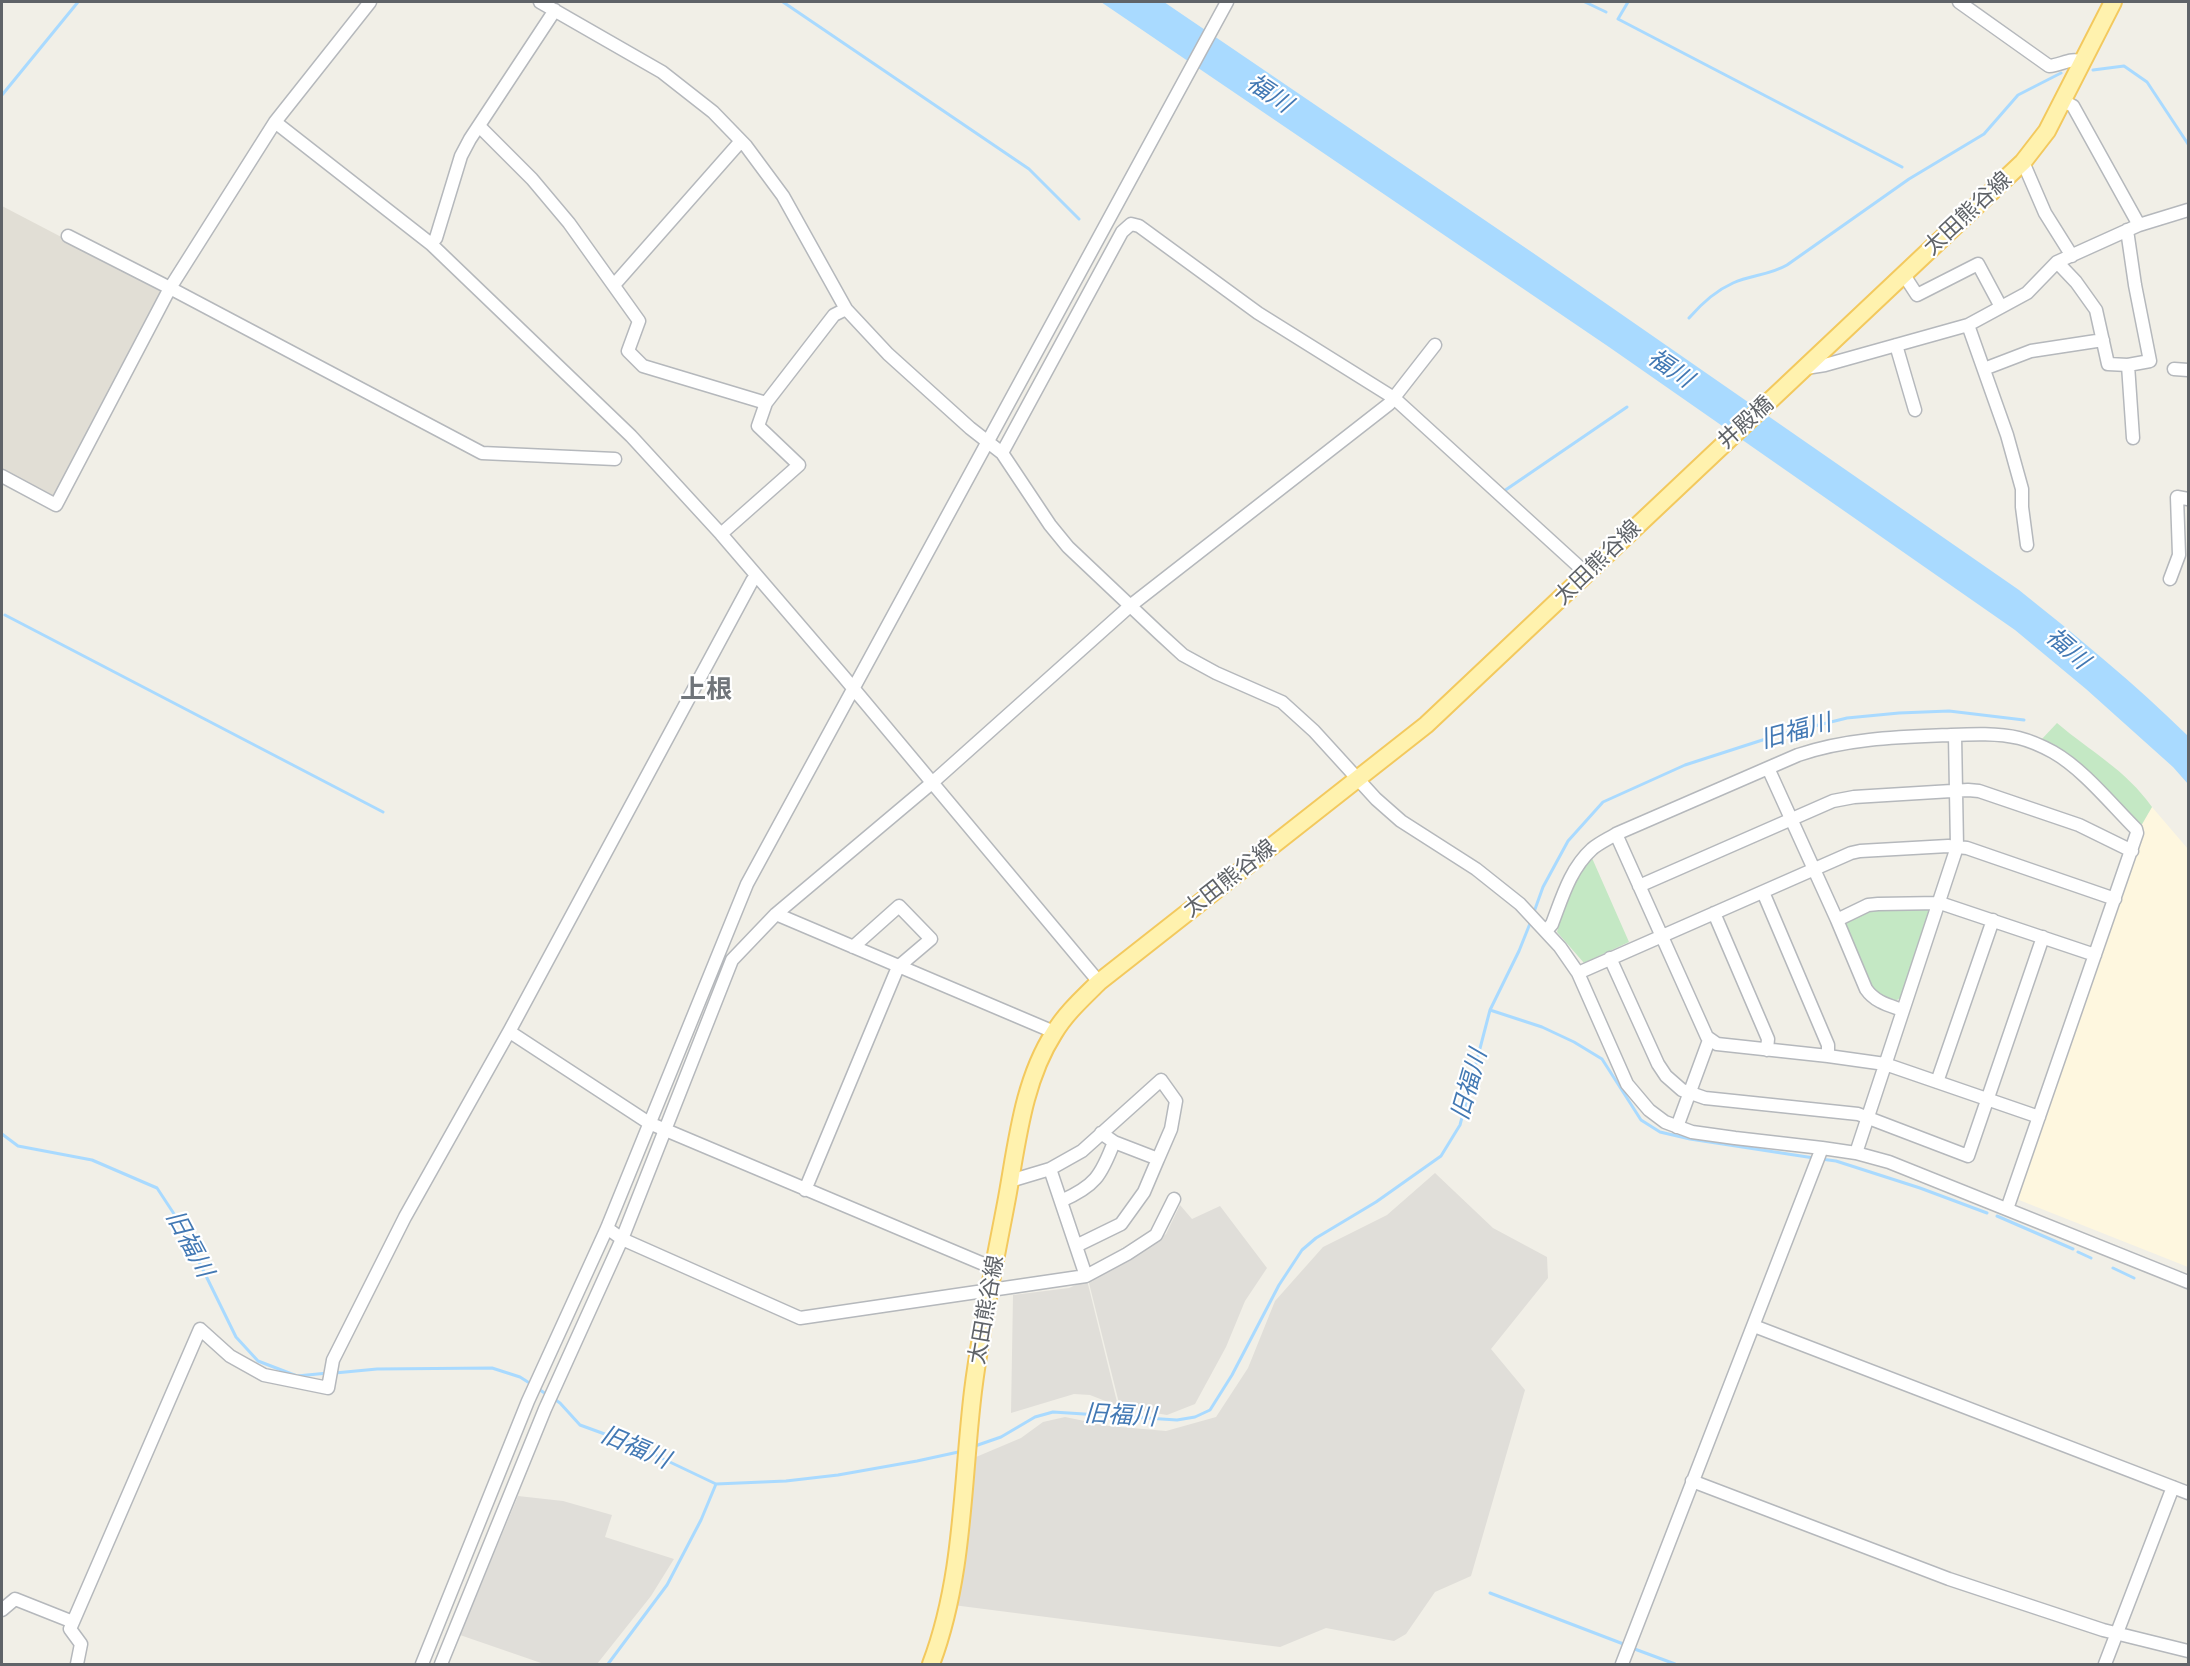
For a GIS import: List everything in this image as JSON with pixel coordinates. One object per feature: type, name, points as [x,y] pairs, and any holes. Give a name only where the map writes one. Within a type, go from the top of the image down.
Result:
[{"type":"main road","name":"太田熊谷線","points":[[1779,393],[2023,162],[2047,131],[2113,2]]},
{"type":"main road","name":"井殿橋","points":[[1713,453],[1779,393]]},
{"type":"main road","name":"太田熊谷線","points":[[931,1665],[947,1611],[956,1568],[973,1390],[993,1268],[1023,1112],[1034,1073],[1054,1032],[1071,1009],[1099,982],[1426,725],[1713,453]]},
{"type":"street","points":[[2,476],[56,505],[171,288],[275,122],[370,2]]},
{"type":"street","points":[[540,2],[662,72],[713,112],[741,141],[783,196],[846,309],[888,354],[1002,453],[1050,525],[1068,547],[1183,655],[1282,702],[1314,731],[1376,799],[1401,821],[1476,870],[1520,904],[1560,947],[1578,973],[1627,1084],[1649,1110],[1677,1127],[1692,1132],[1856,1153],[1889,1162],[2188,1282]]},
{"type":"street","points":[[1959,2],[2049,66],[2072,60],[2083,62]]},
{"type":"street","points":[[422,1665],[528,1401],[607,1228],[747,884],[1225,6]]},
{"type":"street","points":[[431,244],[436,238],[461,156],[555,10]]},
{"type":"street","points":[[2057,262],[2076,282],[2096,310],[2108,364],[2128,365],[2150,361],[2135,285],[2133,227],[2073,106],[2063,100]]},
{"type":"street","points":[[275,122],[431,244],[631,436],[721,534],[933,782],[1099,982]]},
{"type":"street","points":[[480,127],[538,186],[569,223],[639,321],[628,351],[644,366],[766,403]]},
{"type":"street","points":[[614,285],[741,141]]},
{"type":"street","points":[[2023,162],[2045,213],[2072,256]]},
{"type":"street","points":[[1806,368],[1825,365],[1968,325],[2027,293],[2057,262],[2133,227],[2188,210]]},
{"type":"street","points":[[1002,453],[1116,242],[1131,224],[1140,226],[1258,313],[1394,398],[1587,574]]},
{"type":"street","points":[[68,236],[482,453],[615,459]]},
{"type":"street","points":[[1904,275],[1917,295],[1978,264],[2001,307]]},
{"type":"street","points":[[721,534],[799,465],[758,426],[766,403],[834,315],[846,309]]},
{"type":"street","points":[[1968,325],[2007,435],[2022,489],[2027,545]]},
{"type":"street","points":[[1984,369],[2031,351],[2103,340]]},
{"type":"street","points":[[441,1665],[545,1409],[622,1239],[732,960],[776,914],[933,782],[1130,606],[1394,398],[1435,345]]},
{"type":"street","points":[[1896,345],[1915,410]]},
{"type":"street","points":[[2128,365],[2133,438]]},
{"type":"street","points":[[2174,369],[2188,370]]},
{"type":"street","points":[[2170,579],[2184,556],[2177,497],[2188,499]]},
{"type":"street","points":[[77,1665],[81,1644],[70,1629],[200,1329],[230,1356],[264,1375],[303,1385],[328,1388],[333,1360],[405,1217],[510,1030],[756,576]]},
{"type":"street","points":[[1544,929],[1552,924],[1563,893],[1580,861],[1593,848],[1616,834],[1768,768],[1825,746],[1848,741],[1955,735],[2007,736],[2020,738],[2060,757],[2136,829],[2136,839],[2007,1209]]},
{"type":"street","points":[[1856,1153],[1957,847],[1958,791],[1955,735]]},
{"type":"street","points":[[1768,768],[1866,989],[1871,998],[1902,1010]]},
{"type":"street","points":[[1639,886],[1833,801],[1854,796],[1968,790],[1989,794],[2079,825],[2132,851]]},
{"type":"street","points":[[1616,834],[1709,1040],[1717,1044],[1884,1064],[2039,1117]]},
{"type":"street","points":[[1578,973],[1860,851],[1967,848],[2115,899]]},
{"type":"street","points":[[1763,892],[1828,1045],[1828,1056]]},
{"type":"street","points":[[1837,920],[1868,905],[1940,903],[2095,954]]},
{"type":"street","points":[[805,1190],[898,967],[931,939],[900,906],[853,947]]},
{"type":"street","points":[[1714,913],[1768,1039],[1767,1050]]},
{"type":"street","points":[[776,914],[1054,1032]]},
{"type":"street","points":[[1937,1082],[1993,920]]},
{"type":"street","points":[[1610,958],[1658,1064],[1672,1083],[1689,1094],[1705,1098],[1867,1116],[1968,1156],[2043,937]]},
{"type":"street","points":[[510,1030],[649,1123],[993,1268]]},
{"type":"street","points":[[1677,1127],[1709,1040]]},
{"type":"street","points":[[1010,1181],[1050,1169],[1082,1151],[1161,1080],[1176,1101],[1171,1129],[1144,1192],[1121,1224],[1076,1246]]},
{"type":"street","points":[[1101,1133],[1114,1142],[1158,1159]]},
{"type":"street","points":[[1061,1201],[1080,1193],[1102,1172],[1114,1142]]},
{"type":"street","points":[[1622,1665],[1822,1148]]},
{"type":"street","points":[[1050,1169],[1086,1276]]},
{"type":"street","points":[[607,1228],[622,1239],[800,1318],[1086,1276],[1156,1235],[1174,1199]]},
{"type":"street","points":[[1754,1326],[2188,1493]]},
{"type":"street","points":[[1692,1481],[1949,1579],[2117,1634],[2188,1651]]},
{"type":"street","points":[[2105,1665],[2172,1488]]},
{"type":"street","points":[[2,1610],[15,1599],[73,1622]]},
{"type":"shaded area","points":[[2,206],[161,291],[54,497],[2,472]]},
{"type":"shaded area","points":[[2152,807],[2188,849],[2188,1267],[2019,1200],[2018,1197],[2144,831],[2141,826]]},
{"type":"shaded area","points":[[1435,1173],[1493,1228],[1547,1257],[1548,1278],[1491,1349],[1525,1390],[1471,1576],[1435,1592],[1406,1634],[1394,1641],[1326,1628],[1280,1647],[953,1605],[969,1515],[976,1457],[1021,1438],[1043,1422],[1065,1417],[1109,1426],[1166,1431],[1216,1417],[1248,1368],[1275,1301],[1323,1247],[1387,1215]]},
{"type":"shaded area","points":[[1180,1205],[1192,1219],[1220,1206],[1267,1268],[1245,1301],[1226,1347],[1195,1404],[1167,1415],[1120,1407],[1088,1279],[1139,1253],[1166,1234]]},
{"type":"shaded area","points":[[1087,1280],[1118,1406],[1090,1395],[1074,1394],[1011,1413],[1013,1295],[1069,1288]]},
{"type":"shaded area","points":[[518,1496],[563,1501],[612,1515],[605,1537],[674,1559],[651,1596],[597,1664],[544,1664],[460,1635]]},
{"type":"green space","points":[[2057,723],[2119,771],[2142,794],[2152,807],[2141,826],[2076,761],[2041,740]]},
{"type":"green space","points":[[1592,858],[1629,942],[1584,963],[1557,932],[1579,874]]},
{"type":"green space","points":[[1927,906],[1931,913],[1900,998],[1894,1002],[1879,996],[1871,989],[1844,927],[1846,919],[1871,909]]},
{"type":"water","name":"福川","points":[[1101,2],[1164,2],[1536,255],[2019,590],[2106,661],[2188,736],[2188,784],[2173,767],[2086,689],[2015,630],[1609,347]]},
{"type":"waterway","name":"旧福川","points":[[2,95],[78,2]]},
{"type":"waterway","points":[[783,2],[1029,169],[1079,219]]},
{"type":"waterway","points":[[1585,2],[1606,12]]},
{"type":"waterway","points":[[1628,2],[1618,19],[1902,167]]},
{"type":"waterway","points":[[2093,70],[2124,66],[2147,82],[2188,144]]},
{"type":"waterway","points":[[1689,318],[1709,298],[1726,286],[1787,265],[1909,179],[1984,134],[2018,95],[2061,73]]},
{"type":"waterway","points":[[1504,491],[1627,407]]},
{"type":"waterway","points":[[5,615],[383,812]]},
{"type":"waterway","name":"旧福川","points":[[1534,912],[1543,887],[1568,841],[1603,802],[1685,765],[1778,735],[1847,718],[1949,711],[2024,720]]},
{"type":"waterway","name":"旧福川","points":[[975,1446],[1001,1437],[1035,1417],[1053,1412],[1177,1420],[1195,1417],[1210,1410],[1232,1375],[1279,1285],[1302,1250],[1316,1238],[1376,1202],[1441,1156],[1460,1125],[1490,1010],[1531,921]]},
{"type":"waterway","points":[[1490,1010],[1542,1027],[1574,1042],[1602,1059],[1641,1120],[1660,1132],[1690,1139],[1814,1158]]},
{"type":"waterway","name":"旧福川","points":[[2,1134],[18,1146],[92,1160],[157,1188],[180,1223],[236,1337],[258,1361],[297,1376],[328,1373]]},
{"type":"waterway","points":[[1821,1159],[1836,1161],[1920,1188],[1987,1213]]},
{"type":"waterway","points":[[1997,1216],[2073,1249]]},
{"type":"waterway","points":[[2078,1252],[2091,1258]]},
{"type":"waterway","points":[[2113,1268],[2134,1278]]},
{"type":"waterway","name":"旧福川","points":[[335,1373],[377,1369],[492,1368],[520,1377],[531,1384]]},
{"type":"waterway","name":"旧福川","points":[[537,1388],[549,1396]]},
{"type":"waterway","name":"旧福川","points":[[554,1399],[580,1425],[632,1444],[716,1484],[786,1481],[838,1475],[963,1451]]},
{"type":"waterway","points":[[608,1664],[667,1585],[701,1520],[716,1484]]},
{"type":"waterway","points":[[1490,1593],[1626,1645]]},
{"type":"waterway","points":[[1632,1648],[1675,1664]]},
{"type":"district","name":"上根","points":[[706,691]]}]
